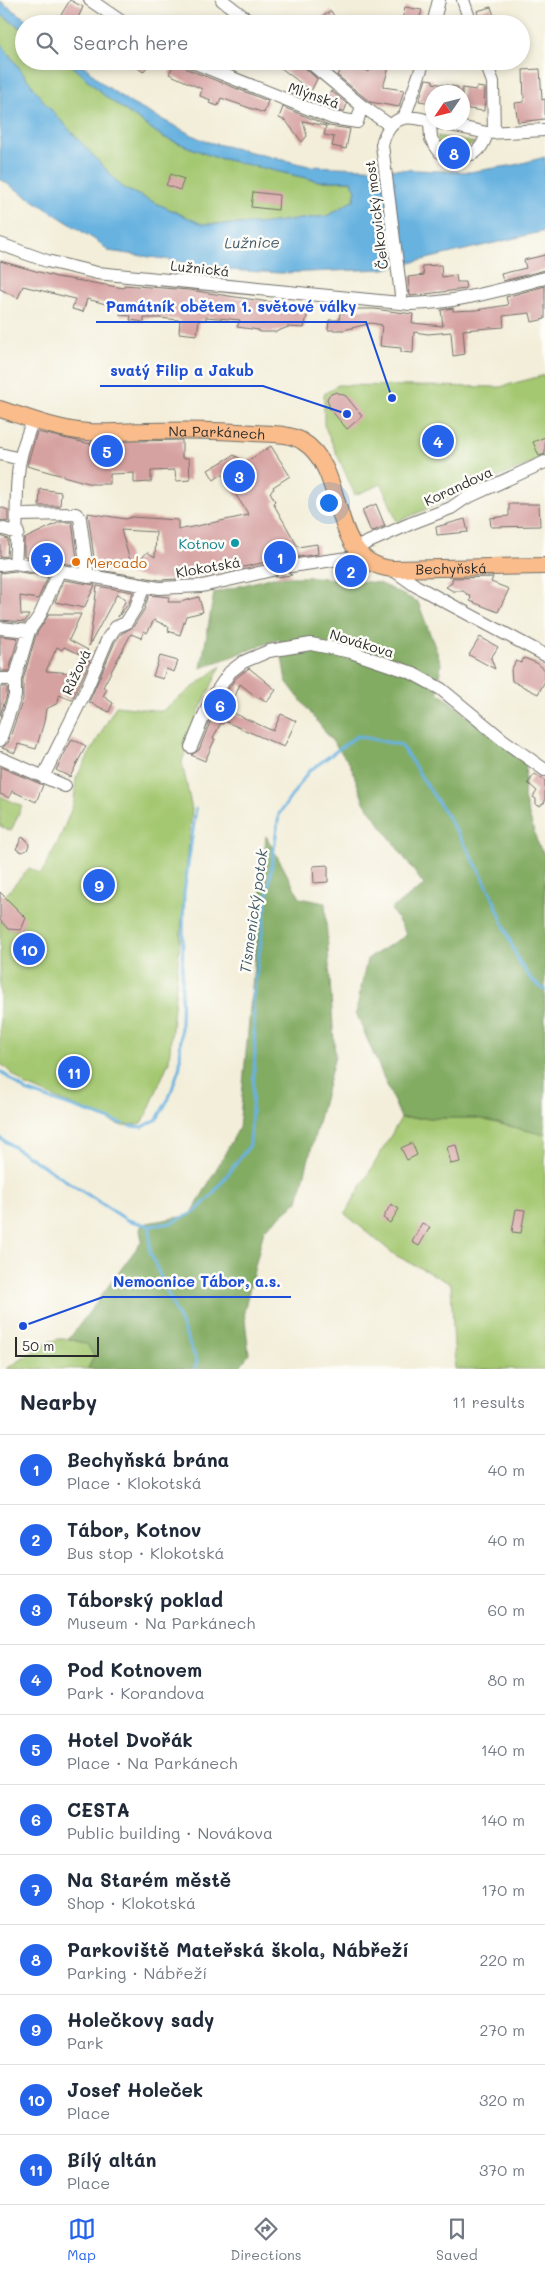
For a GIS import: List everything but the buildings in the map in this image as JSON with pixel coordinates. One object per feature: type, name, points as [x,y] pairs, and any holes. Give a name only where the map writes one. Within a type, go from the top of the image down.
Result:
[{"type":"main road","name":"Na Parkánech","points":[[0,409],[87,432],[227,431],[286,435],[302,440],[317,453],[325,467],[345,528],[358,552]]},
{"type":"main road","name":"Bechyňská","points":[[358,552],[375,566],[392,569],[545,566]]},
{"type":"street","points":[[90,0],[112,15]]},
{"type":"street","points":[[222,0],[241,15]]},
{"type":"street","points":[[435,15],[439,0]]},
{"type":"street","points":[[462,0],[467,15]]},
{"type":"street","name":"Mlýnská","points":[[212,70],[332,118],[357,122],[362,106]]},
{"type":"street","points":[[319,70],[362,106],[391,126],[404,118],[421,70]]},
{"type":"street","points":[[432,130],[431,139],[440,152],[464,156],[471,155],[483,144],[490,133],[493,82],[488,70]]},
{"type":"street","points":[[404,118],[425,121]]},
{"type":"street","name":"Čelkovický most","points":[[391,126],[383,137],[382,145],[402,303]]},
{"type":"street","points":[[470,129],[490,133],[545,130]]},
{"type":"street","name":"Lužnická","points":[[0,244],[48,261],[97,273],[402,303]]},
{"type":"street","points":[[402,303],[434,303],[463,299],[545,278]]},
{"type":"street","points":[[15,563],[18,533],[18,475],[20,459],[33,419]]},
{"type":"street","points":[[0,454],[20,459]]},
{"type":"street","name":"Korandova","points":[[358,552],[412,522],[451,508],[464,499],[545,462]]},
{"type":"street","points":[[18,515],[76,514],[80,518],[88,578]]},
{"type":"street","points":[[0,528],[18,533]]},
{"type":"street","points":[[290,566],[358,552]]},
{"type":"street","name":"Klokotská","points":[[0,565],[15,563],[88,578],[144,586],[177,588],[202,586],[272,570]]},
{"type":"street","points":[[392,569],[418,587],[545,655]]},
{"type":"street","points":[[0,740],[15,696],[15,679],[29,632],[40,615],[59,572]]},
{"type":"street","name":"Růžová","points":[[43,777],[86,690],[108,638],[116,627],[126,623],[136,607],[144,586]]},
{"type":"street","points":[[0,628],[29,632]]},
{"type":"street","name":"Novákova","points":[[191,747],[210,701],[230,672],[243,662],[269,651],[311,644],[351,652],[410,672],[440,689],[503,740],[545,770]]},
{"type":"street","points":[[0,679],[15,679]]},
{"type":"street","points":[[0,758],[64,786]]},
{"type":"green space","points":[[0,14],[15,24],[15,62],[0,42]]},
{"type":"green space","points":[[21,70],[77,70],[106,97],[163,137],[214,157],[319,181],[352,181],[356,189],[354,200],[327,216],[258,224],[202,224],[123,188],[45,103]]},
{"type":"green space","points":[[437,136],[476,143],[467,147],[439,145]]},
{"type":"green space","points":[[545,375],[545,457],[397,522],[382,484],[355,495],[324,425],[324,394],[338,385],[500,387]]},
{"type":"green space","points":[[273,577],[315,577],[379,583],[418,602],[441,663],[438,692],[526,764],[524,798],[538,845],[545,855],[545,1135],[477,1118],[401,1118],[356,1013],[367,959],[407,935],[391,909],[424,885],[364,802],[350,764],[286,681],[279,639],[201,668],[214,593]]},
{"type":"green space","points":[[221,666],[199,711],[182,762],[192,810],[169,1061],[143,1123],[122,1126],[25,1085],[0,1063],[0,920],[8,929],[21,930],[25,918],[4,897],[29,868],[41,874],[60,838],[74,802],[76,778],[116,706],[162,711]]},
{"type":"green space","points":[[0,796],[22,806],[11,831],[0,826]]},
{"type":"green space","points":[[266,836],[300,898],[325,903],[335,1056],[298,1201],[264,1230],[244,1311],[249,1354],[238,1369],[88,1369],[94,1356],[87,1344],[69,1339],[142,1241],[140,1230],[142,1224],[191,1215],[239,1128]]},
{"type":"green space","points":[[401,1118],[477,1118],[545,1135],[545,1369],[455,1369],[451,1284],[395,1255],[345,1214]]},
{"type":"green space","points":[[69,1339],[87,1344],[94,1356],[88,1369],[6,1369],[49,1342]]},
{"type":"water","points":[[0,1],[20,15],[15,15],[15,24],[0,14]]},
{"type":"water","name":"Lužnice","points":[[0,42],[15,62],[15,70],[21,70],[45,103],[123,188],[202,224],[258,224],[327,216],[354,200],[356,190],[351,181],[319,181],[214,157],[163,137],[106,97],[77,70],[88,70],[103,84],[132,104],[204,141],[309,166],[469,172],[515,165],[545,157],[545,231],[384,269],[281,273],[198,268],[178,261],[108,251],[100,243],[0,179]]},
{"type":"waterway","name":"Tismenický potok","points":[[0,1138],[127,1220],[150,1226],[171,1223],[195,1212],[212,1195],[250,1145],[255,1052],[253,997],[279,814],[309,771],[357,736],[401,745],[469,852],[492,897],[513,949],[523,968],[529,977],[545,990]]},
{"type":"waterway","points":[[129,1126],[143,1127],[157,1119],[169,1098],[180,1066],[184,893],[196,809]]},
{"type":"waterway","points":[[0,1071],[26,1091],[123,1124]]},
{"type":"waterway","points":[[150,1226],[150,1252],[197,1361],[195,1369]]},
{"type":"tunnel","points":[[272,570],[291,566]]},
{"type":"place","name":"Parkoviště Mateřská škola, Nábřeží","points":[[454,153]]},
{"type":"place","name":"Památník obětem 1. světové války","points":[[392,398]]},
{"type":"place","name":"svatý Filip a Jakub","points":[[347,414]]},
{"type":"place","name":"Pod Kotnovem","points":[[438,441]]},
{"type":"place","name":"Hotel Dvořák","points":[[107,451]]},
{"type":"place","name":"Táborský poklad","points":[[239,476]]},
{"type":"place","name":"Kotnov","points":[[235,543]]},
{"type":"place","name":"Bechyňská brána","points":[[280,557]]},
{"type":"place","name":"Na Starém městě","points":[[47,559]]},
{"type":"place","name":"Mercado","points":[[76,562]]},
{"type":"place","name":"Tábor, Kotnov","points":[[351,571]]},
{"type":"place","name":"CESTA","points":[[220,705]]},
{"type":"place","name":"Holečkovy sady","points":[[99,885]]},
{"type":"place","name":"Josef Holeček","points":[[29,949]]},
{"type":"place","name":"Bílý altán","points":[[74,1072]]},
{"type":"place","name":"Nemocnice Tábor, a.s.","points":[[23,1326]]}]
